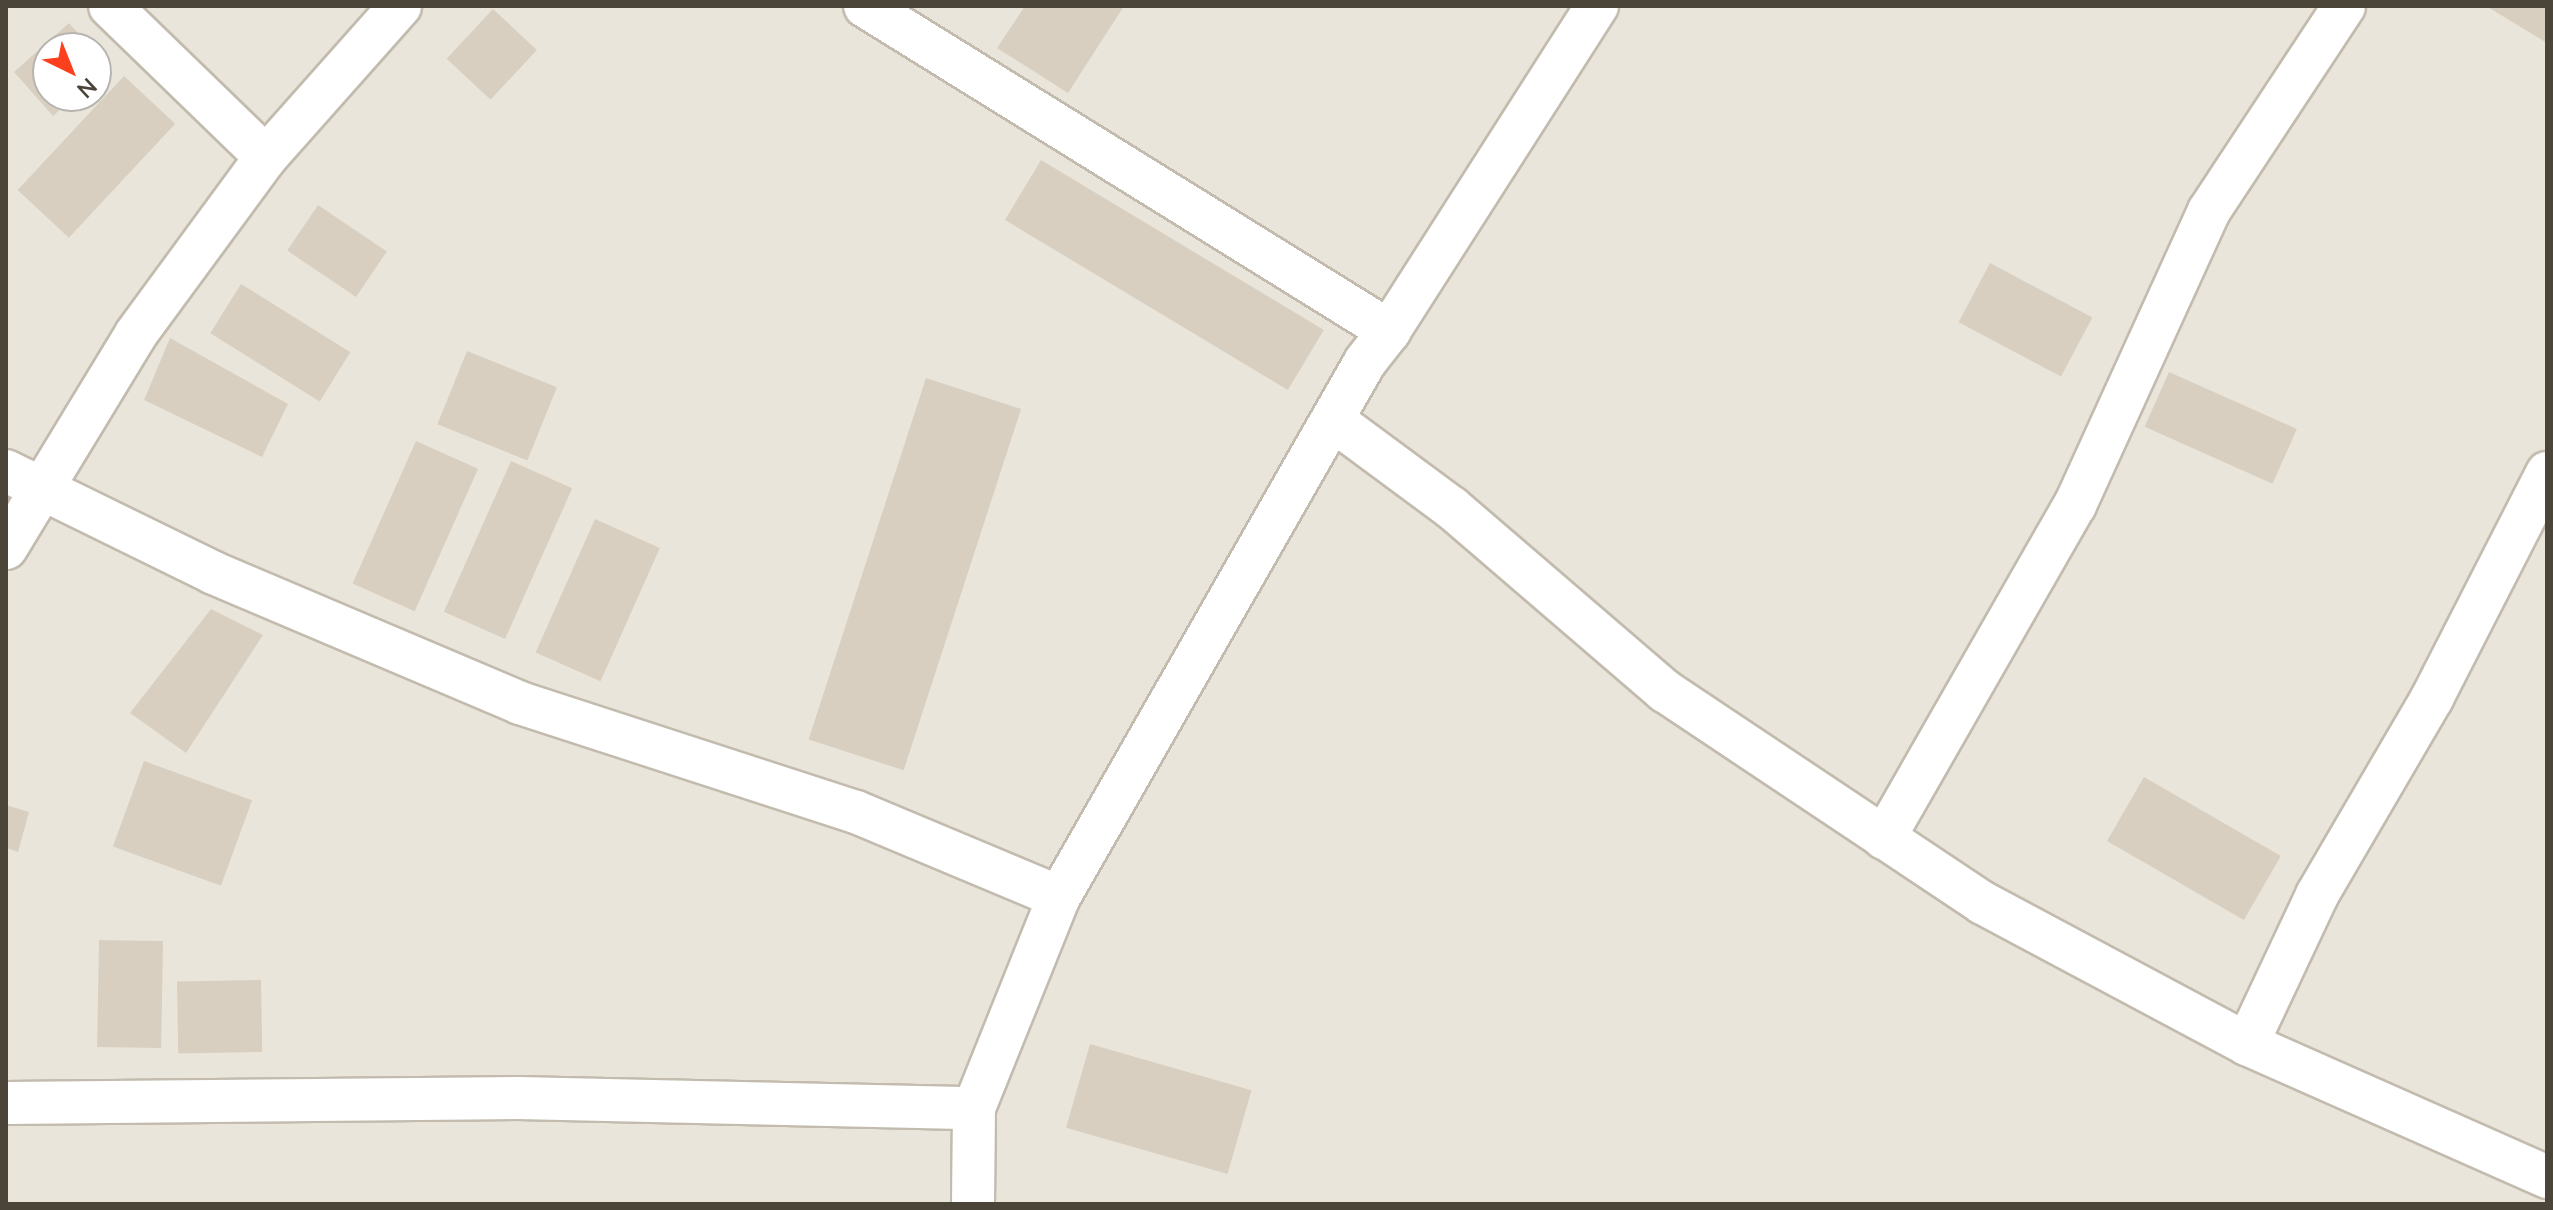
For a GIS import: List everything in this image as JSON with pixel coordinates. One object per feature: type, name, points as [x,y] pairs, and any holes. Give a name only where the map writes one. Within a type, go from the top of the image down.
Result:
[{"type":"street","points":[[110,6],[266,157]]},
{"type":"street","points":[[6,548],[23,479],[136,334],[266,157],[400,6]]},
{"type":"street","points":[[865,6],[926,23],[1389,331]]},
{"type":"street","points":[[973,1204],[974,1108],[1059,897],[1365,362],[1389,331],[1597,6]]},
{"type":"street","points":[[1884,838],[2075,505],[2209,211],[2344,6]]},
{"type":"street","points":[[1333,420],[1452,508],[1665,691],[1983,903],[2247,1044],[2547,1177]]},
{"type":"street","points":[[2247,1044],[2317,895],[2432,698],[2547,473]]},
{"type":"street","points":[[23,479],[214,573],[520,703],[856,812],[1059,897]]},
{"type":"street","points":[[6,1103],[518,1098],[974,1108]]},
{"type":"shaded area","points":[[6,6],[2547,6],[2547,1204],[6,1204]]},
{"type":"building","points":[[1025,6],[1124,6],[1068,93],[997,48]]},
{"type":"building","points":[[2486,6],[2547,6],[2547,43]]},
{"type":"building","points":[[493,9],[537,50],[491,100],[447,59]]},
{"type":"building","points":[[69,23],[77,32],[59,32]]},
{"type":"building","points":[[32,56],[32,92],[14,72]]},
{"type":"building","points":[[124,76],[175,124],[69,238],[18,190],[90,112],[112,112],[112,89]]},
{"type":"building","points":[[1041,160],[1324,330],[1288,390],[1005,220]]},
{"type":"building","points":[[318,205],[387,251],[356,297],[287,251]]},
{"type":"building","points":[[1990,263],[2092,317],[2061,377],[1959,322]]},
{"type":"building","points":[[241,284],[350,352],[320,402],[210,333]]},
{"type":"building","points":[[170,338],[288,404],[262,457],[144,400]]},
{"type":"building","points":[[467,351],[557,387],[527,461],[437,424]]},
{"type":"building","points":[[2169,372],[2297,429],[2272,484],[2145,427]]},
{"type":"building","points":[[926,378],[1021,409],[904,770],[809,739]]},
{"type":"building","points":[[416,441],[478,469],[415,611],[353,584]]},
{"type":"building","points":[[511,461],[572,488],[505,639],[444,612]]},
{"type":"building","points":[[595,519],[660,548],[600,681],[536,652]]},
{"type":"building","points":[[211,609],[263,635],[186,753],[130,713]]},
{"type":"building","points":[[144,761],[252,800],[221,886],[113,847]]},
{"type":"building","points":[[2144,777],[2281,856],[2244,920],[2107,841]]},
{"type":"building","points":[[6,805],[29,812],[18,852],[6,848]]},
{"type":"building","points":[[99,940],[163,941],[161,1048],[97,1047]]},
{"type":"building","points":[[261,980],[262,1052],[178,1053],[177,981]]},
{"type":"building","points":[[1090,1044],[1251,1090],[1228,1174],[1066,1128]]}]
